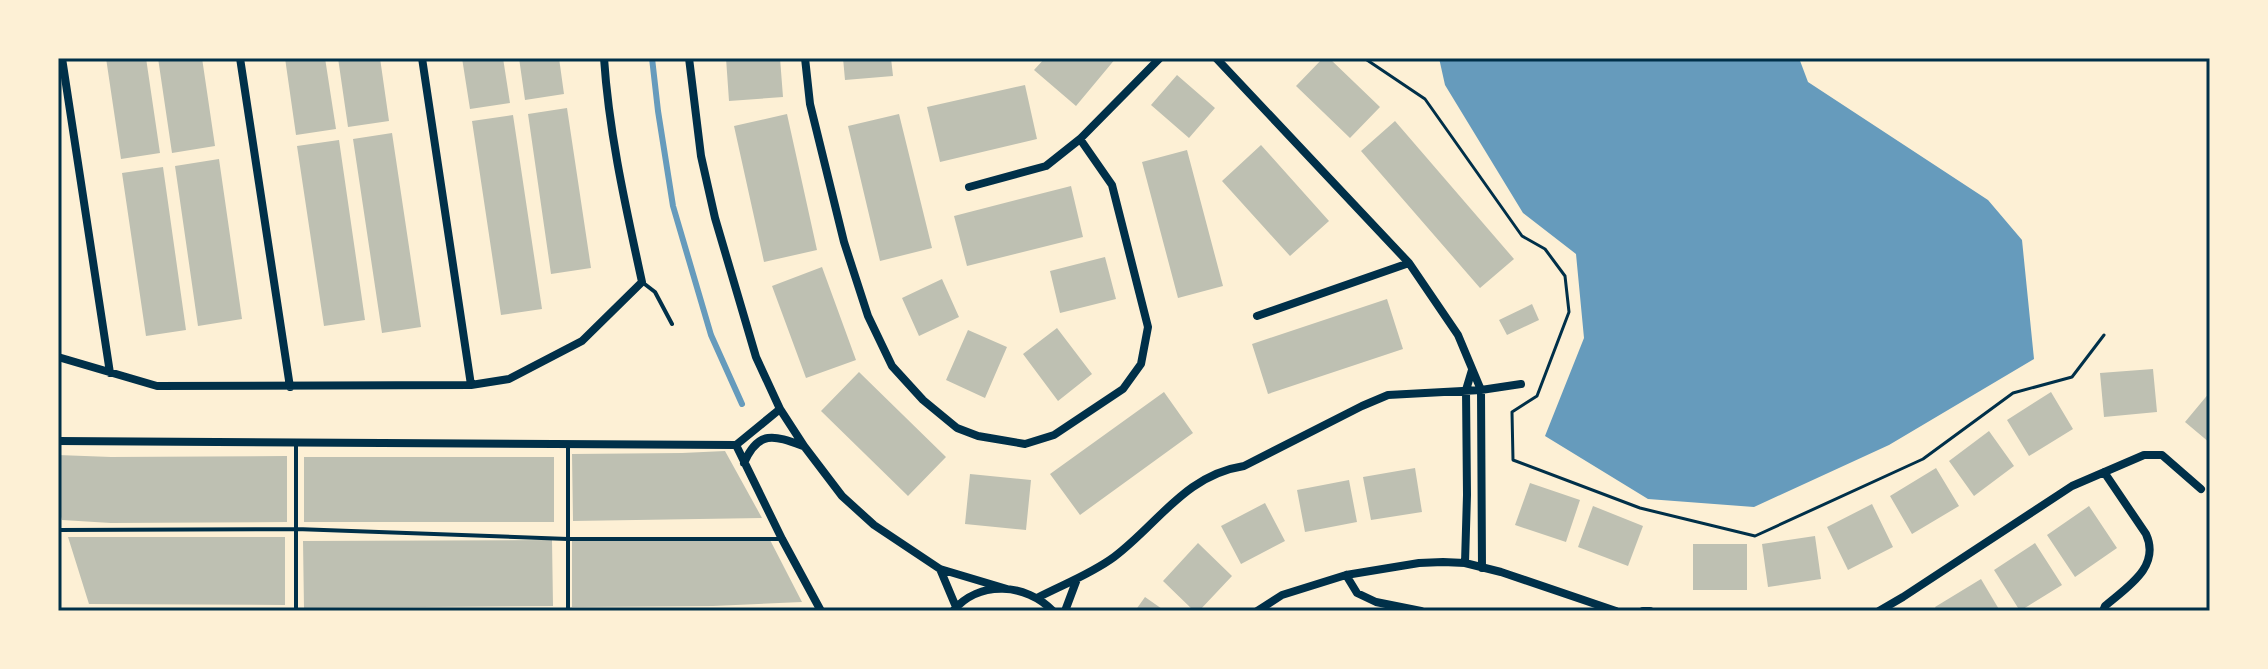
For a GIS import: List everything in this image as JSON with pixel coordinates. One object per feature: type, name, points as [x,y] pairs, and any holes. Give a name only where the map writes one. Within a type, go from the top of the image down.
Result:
[{"type":"street","points":[[62,58],[110,373]]},
{"type":"street","points":[[240,58],[290,387]]},
{"type":"street","points":[[422,58],[471,385]]},
{"type":"street","points":[[58,357],[157,386],[471,385],[509,379],[582,341],[642,282],[606,92],[604,58]]},
{"type":"street","points":[[689,58],[701,156],[715,218],[756,357],[780,409],[804,446],[842,496],[874,525],[940,569],[1022,591],[1053,611]]},
{"type":"street","points":[[805,58],[810,104],[844,242],[868,316],[892,366],[912,389],[957,428],[978,436],[1025,444],[1054,435],[1123,389],[1141,364],[1148,327],[1112,185],[1080,139]]},
{"type":"street","points":[[969,187],[1046,166],[1080,139],[1160,58]]},
{"type":"street","points":[[1216,58],[1409,263],[1458,335],[1481,390],[1482,568]]},
{"type":"street","points":[[1257,316],[1409,263]]},
{"type":"street","points":[[1465,563],[1466,390],[1473,370]]},
{"type":"street","points":[[1037,598],[1113,558],[1195,483],[1223,469],[1244,466],[1362,406],[1388,395],[1481,390],[1521,384]]},
{"type":"street","points":[[58,441],[736,445],[780,409]]},
{"type":"street","points":[[744,463],[750,450],[763,438],[775,436],[804,446]]},
{"type":"street","points":[[736,445],[821,611]]},
{"type":"street","points":[[1879,611],[2072,486],[2144,455],[2162,455],[2201,489]]},
{"type":"street","points":[[2103,611],[2139,576],[2150,556],[2146,534],[2104,472]]},
{"type":"street","points":[[1257,611],[1282,595],[1346,575],[1419,563],[1465,563],[1616,611]]},
{"type":"street","points":[[940,569],[955,609],[972,596],[989,590],[1007,589]]},
{"type":"street","points":[[1346,575],[1357,593],[1376,602],[1421,611]]},
{"type":"street","points":[[1065,611],[1077,579]]},
{"type":"street","points":[[1643,611],[1650,611]]},
{"type":"lane","points":[[642,282],[655,292],[672,324]]},
{"type":"lane","points":[[296,442],[296,611]]},
{"type":"lane","points":[[568,444],[568,611]]},
{"type":"lane","points":[[58,530],[296,529],[568,539],[782,539]]},
{"type":"path","points":[[1364,58],[1425,99],[1522,236],[1545,249],[1565,276],[1569,312],[1537,396],[1512,412],[1513,460],[1541,471],[1640,508],[1755,536],[1923,459],[2013,393],[2072,377],[2104,335]]},
{"type":"water","points":[[1439,58],[1799,58],[1808,82],[1988,200],[2022,240],[2034,359],[1889,445],[1754,507],[1648,499],[1545,436],[1584,338],[1576,254],[1523,213],[1445,85]]},
{"type":"building","points":[[106,58],[146,58],[160,153],[121,159]]},
{"type":"building","points":[[158,58],[202,58],[215,146],[172,153]]},
{"type":"building","points":[[285,58],[325,58],[336,129],[296,135]]},
{"type":"building","points":[[338,58],[380,58],[389,121],[348,127]]},
{"type":"building","points":[[462,58],[503,58],[510,103],[470,109]]},
{"type":"building","points":[[519,58],[559,58],[564,94],[525,100]]},
{"type":"building","points":[[726,58],[780,58],[783,97],[729,101]]},
{"type":"building","points":[[843,58],[891,58],[893,76],[845,80]]},
{"type":"building","points":[[1045,58],[1116,58],[1076,106],[1034,70]]},
{"type":"building","points":[[1323,58],[1329,58],[1380,107],[1350,138],[1296,86]]},
{"type":"building","points":[[1177,75],[1215,108],[1189,138],[1151,105]]},
{"type":"building","points":[[1025,85],[1037,139],[940,162],[927,107]]},
{"type":"building","points":[[567,108],[591,268],[551,274],[528,114]]},
{"type":"building","points":[[787,114],[817,250],[764,262],[734,126]]},
{"type":"building","points":[[899,114],[932,248],[880,261],[848,126]]},
{"type":"building","points":[[513,115],[542,309],[501,315],[472,121]]},
{"type":"building","points":[[1395,121],[1514,259],[1480,288],[1361,151]]},
{"type":"building","points":[[392,133],[421,327],[382,333],[353,139]]},
{"type":"building","points":[[339,140],[365,320],[324,326],[297,146]]},
{"type":"building","points":[[1261,145],[1329,221],[1290,256],[1222,181]]},
{"type":"building","points":[[1187,150],[1223,286],[1178,298],[1142,162]]},
{"type":"building","points":[[219,159],[242,319],[198,326],[175,166]]},
{"type":"building","points":[[163,167],[186,330],[146,336],[122,173]]},
{"type":"building","points":[[1071,186],[1083,237],[967,266],[954,216]]},
{"type":"building","points":[[1105,257],[1116,299],[1060,313],[1050,271]]},
{"type":"building","points":[[822,267],[856,360],[806,378],[772,286]]},
{"type":"building","points":[[942,279],[959,317],[919,336],[902,298]]},
{"type":"building","points":[[1387,299],[1403,349],[1268,394],[1252,344]]},
{"type":"building","points":[[1532,304],[1539,320],[1507,335],[1499,320]]},
{"type":"building","points":[[1057,328],[1092,374],[1058,401],[1023,354]]},
{"type":"building","points":[[968,330],[1007,347],[985,398],[946,380]]},
{"type":"building","points":[[2153,369],[2157,412],[2104,417],[2100,373]]},
{"type":"building","points":[[859,372],[946,457],[908,496],[821,411]]},
{"type":"building","points":[[1164,392],[1193,433],[1080,515],[1050,474]]},
{"type":"building","points":[[2051,392],[2073,429],[2029,456],[2007,420]]},
{"type":"building","points":[[2210,392],[2210,443],[2185,422]]},
{"type":"building","points":[[1989,431],[2014,466],[1974,496],[1949,461]]},
{"type":"building","points":[[725,451],[762,518],[573,521],[572,454]]},
{"type":"building","points":[[58,455],[287,456],[287,522],[111,523],[62,520],[58,507]]},
{"type":"building","points":[[304,457],[554,457],[554,522],[304,522]]},
{"type":"building","points":[[1415,468],[1422,512],[1371,520],[1363,477]]},
{"type":"building","points":[[1936,468],[1959,506],[1912,534],[1890,496]]},
{"type":"building","points":[[970,474],[1031,480],[1026,530],[965,524]]},
{"type":"building","points":[[1349,480],[1357,522],[1305,532],[1297,490]]},
{"type":"building","points":[[1530,483],[1580,500],[1566,542],[1515,525]]},
{"type":"building","points":[[1265,503],[1285,541],[1241,564],[1221,526]]},
{"type":"building","points":[[1872,504],[1893,547],[1848,570],[1827,527]]},
{"type":"building","points":[[1593,506],[1643,526],[1628,566],[1578,547]]},
{"type":"building","points":[[2089,506],[2117,548],[2075,577],[2047,535]]},
{"type":"building","points":[[1815,536],[1821,579],[1768,587],[1762,544]]},
{"type":"building","points":[[68,537],[285,537],[285,605],[89,604]]},
{"type":"building","points":[[769,538],[802,602],[572,607],[572,540]]},
{"type":"building","points":[[552,540],[553,606],[304,608],[303,541]]},
{"type":"building","points":[[1198,543],[1232,576],[1199,611],[1194,611],[1163,581]]},
{"type":"building","points":[[2035,543],[2062,585],[2020,611],[1994,570]]},
{"type":"building","points":[[1693,544],[1747,544],[1747,590],[1693,590]]},
{"type":"building","points":[[1981,579],[2000,611],[1937,611],[1935,607]]},
{"type":"building","points":[[1145,597],[1165,611],[1135,611]]},
{"type":"waterway","points":[[652,58],[673,206],[711,335],[742,404]]}]
